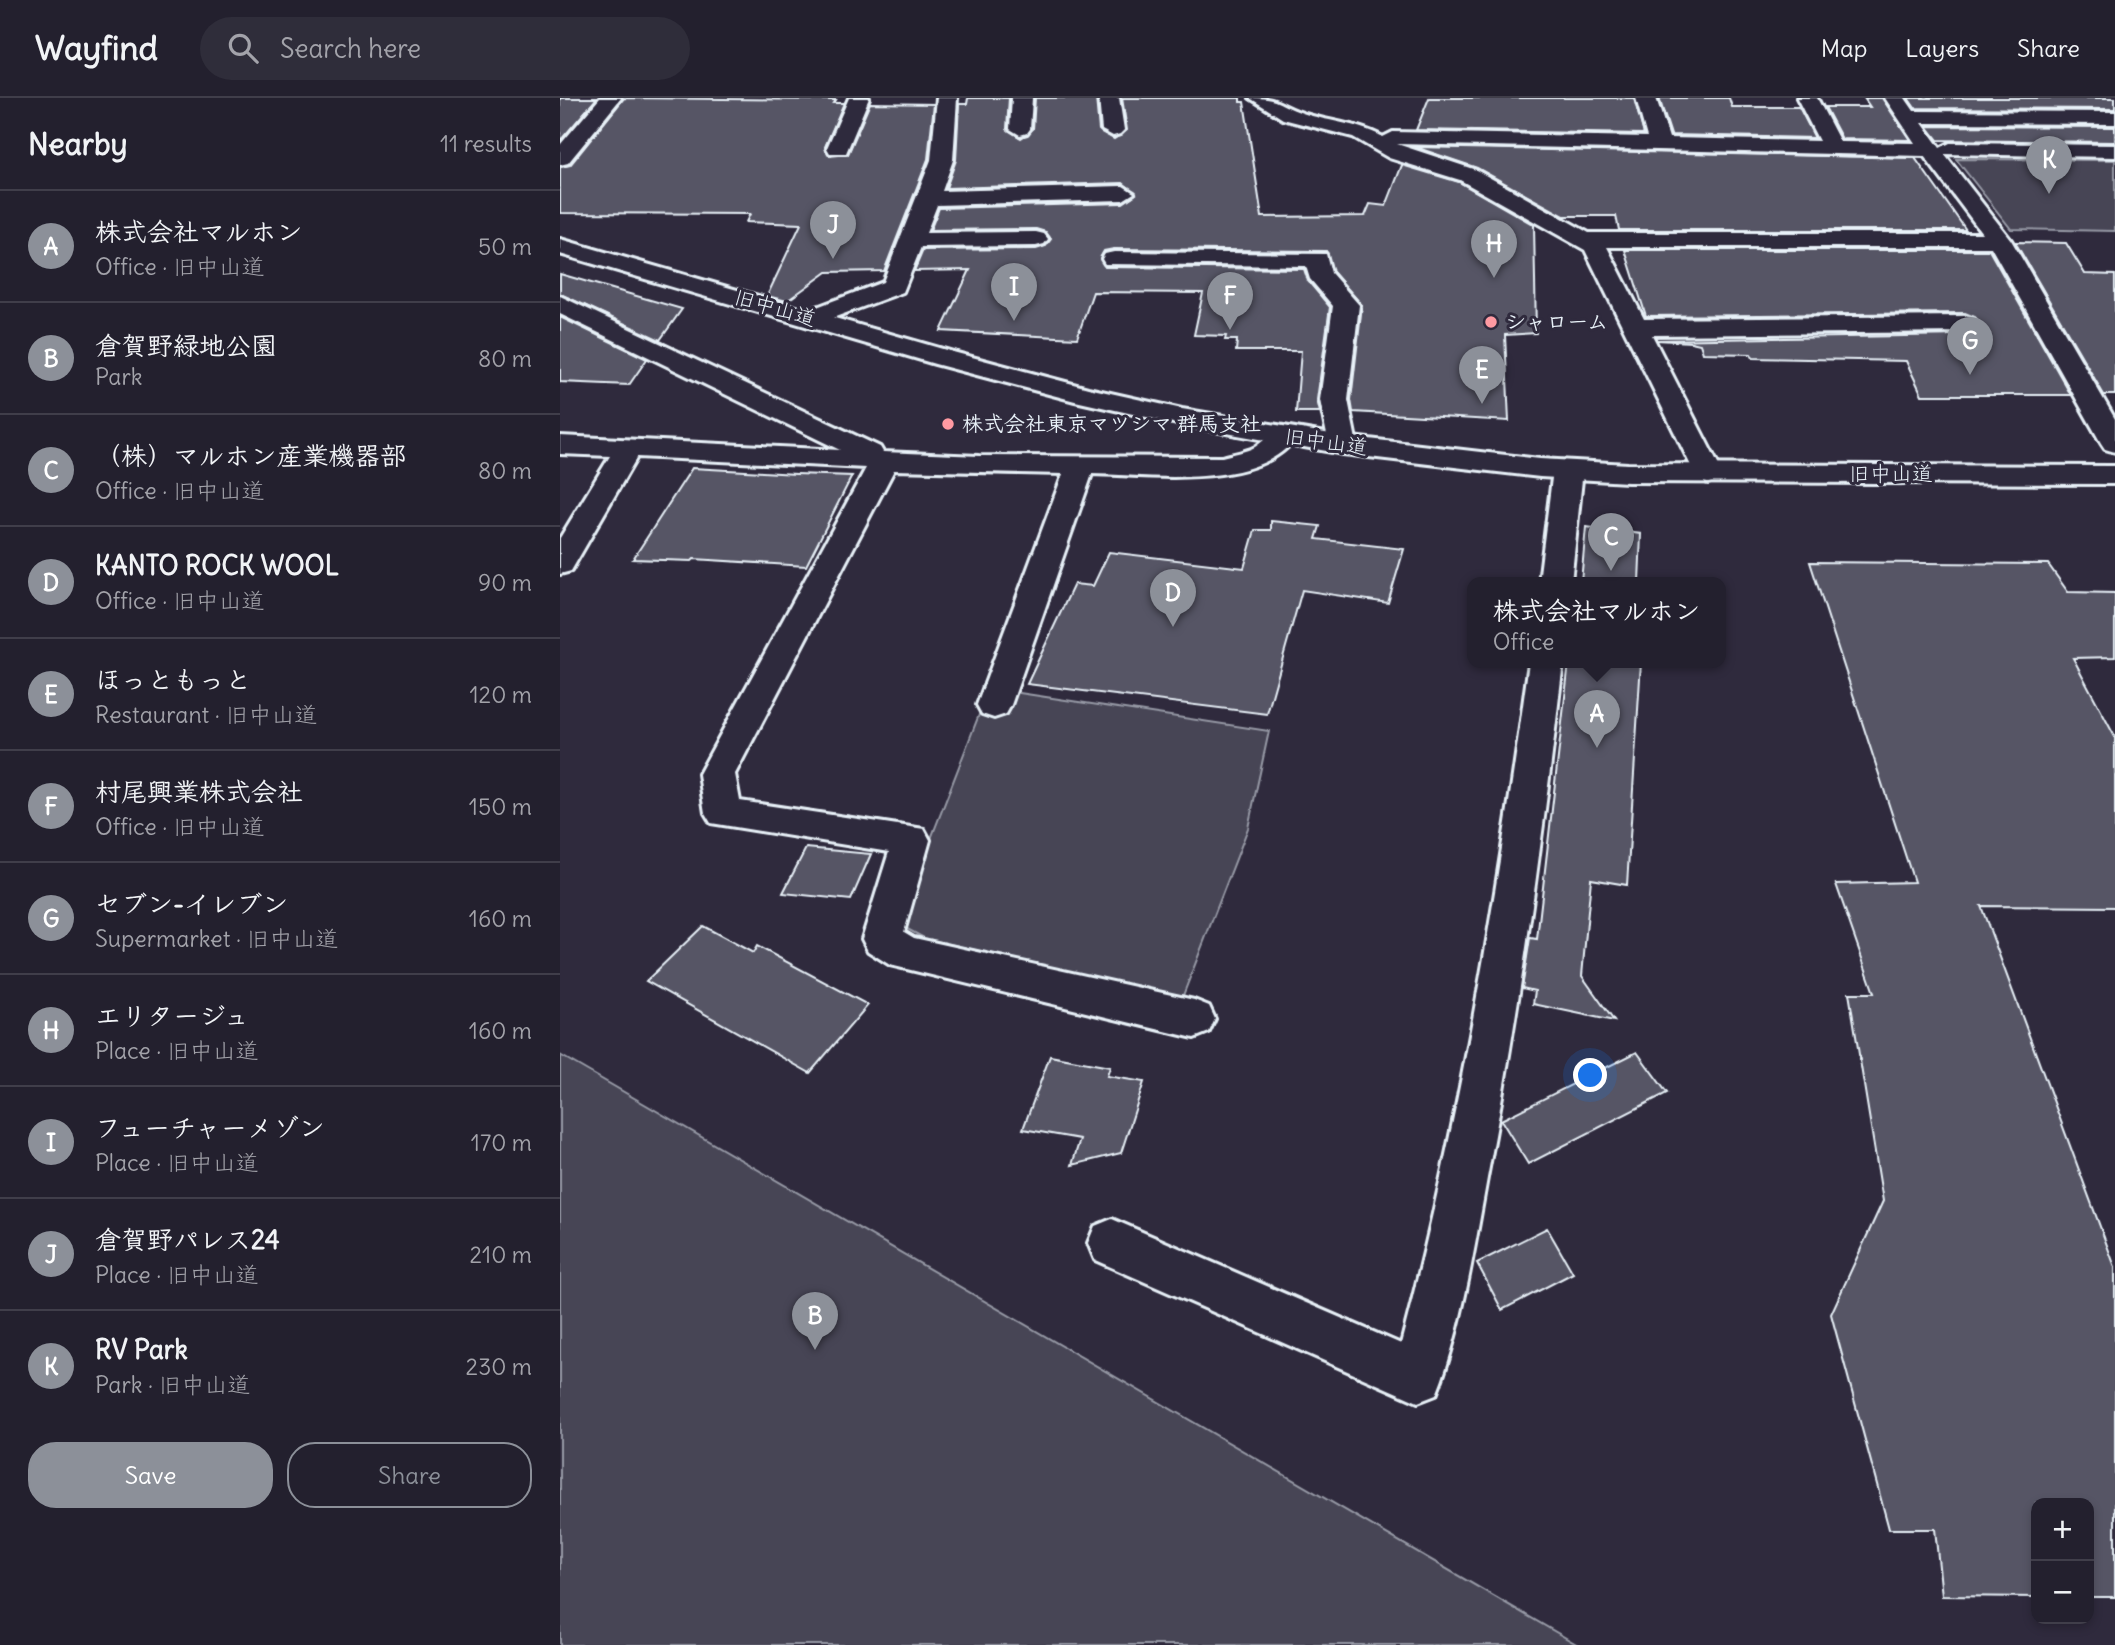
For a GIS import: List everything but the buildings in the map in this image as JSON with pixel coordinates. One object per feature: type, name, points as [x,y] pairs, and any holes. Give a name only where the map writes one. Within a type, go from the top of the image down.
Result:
[{"type":"street","points":[[560,158],[611,98]]},
{"type":"street","points":[[838,148],[859,98]]},
{"type":"street","points":[[810,318],[894,287],[942,160],[947,98]]},
{"type":"street","points":[[1020,130],[1022,98]]},
{"type":"street","points":[[1109,98],[1114,130]]},
{"type":"street","points":[[1260,98],[1290,115],[1360,133],[1398,138],[1940,150],[2115,151]]},
{"type":"street","points":[[1646,98],[1660,144]]},
{"type":"street","points":[[1807,98],[1833,148]]},
{"type":"street","points":[[1901,108],[2115,118]]},
{"type":"street","points":[[1901,108],[1940,150],[1999,240],[2115,443]]},
{"type":"street","points":[[1360,133],[1397,153],[1468,175],[1595,246],[1708,474]]},
{"type":"street","points":[[927,198],[1123,193]]},
{"type":"street","points":[[911,240],[1036,239]]},
{"type":"street","points":[[1583,240],[1999,240]]},
{"type":"street","name":"旧中山道","points":[[560,246],[1085,395],[1283,436],[1343,445],[1568,470],[1708,474],[2115,475]]},
{"type":"street","points":[[1114,259],[1317,259],[1319,274],[1346,305],[1334,400],[1343,445]]},
{"type":"street","points":[[560,304],[885,460]]},
{"type":"street","points":[[1635,327],[1965,324]]},
{"type":"street","points":[[560,331],[626,334]]},
{"type":"street","points":[[560,445],[1080,467],[1224,466],[1265,453],[1283,436]]},
{"type":"street","points":[[560,564],[628,449]]},
{"type":"street","points":[[885,460],[716,774],[724,813],[911,841],[882,939],[904,953],[1194,1019]]},
{"type":"street","points":[[994,705],[1080,467]]},
{"type":"street","points":[[1556,577],[1568,470]]},
{"type":"street","points":[[1112,1242],[1418,1377],[1446,1269],[1521,868],[1545,668]]},
{"type":"shaded area","points":[[1956,159],[2115,160],[2115,231],[2011,229]]},
{"type":"shaded area","points":[[1013,692],[1269,731],[1248,828],[1182,998],[924,938],[898,924],[982,707]]},
{"type":"shaded area","points":[[560,1055],[1578,1645],[560,1645]]},
{"type":"place","name":"RV Park","points":[[2049,194]]},
{"type":"place","name":"倉賀野パレス24","points":[[833,259]]},
{"type":"place","name":"エリタージュ","points":[[1494,278]]},
{"type":"place","name":"フューチャーメゾン","points":[[1014,321]]},
{"type":"place","name":"シャローム","points":[[1491,322]]},
{"type":"place","name":"村尾興業株式会社","points":[[1230,330]]},
{"type":"place","name":"セブン-イレブン","points":[[1970,375]]},
{"type":"place","name":"ほっともっと","points":[[1482,404]]},
{"type":"place","name":"株式会社東京マツシマ 群馬支社","points":[[948,424]]},
{"type":"place","name":"（株）マルホン産業機器部","points":[[1611,571]]},
{"type":"place","name":"KANTO ROCK WOOL","points":[[1173,627]]},
{"type":"place","name":"株式会社マルホン","points":[[1597,748]]},
{"type":"place","name":"倉賀野緑地公園","points":[[815,1350]]}]
